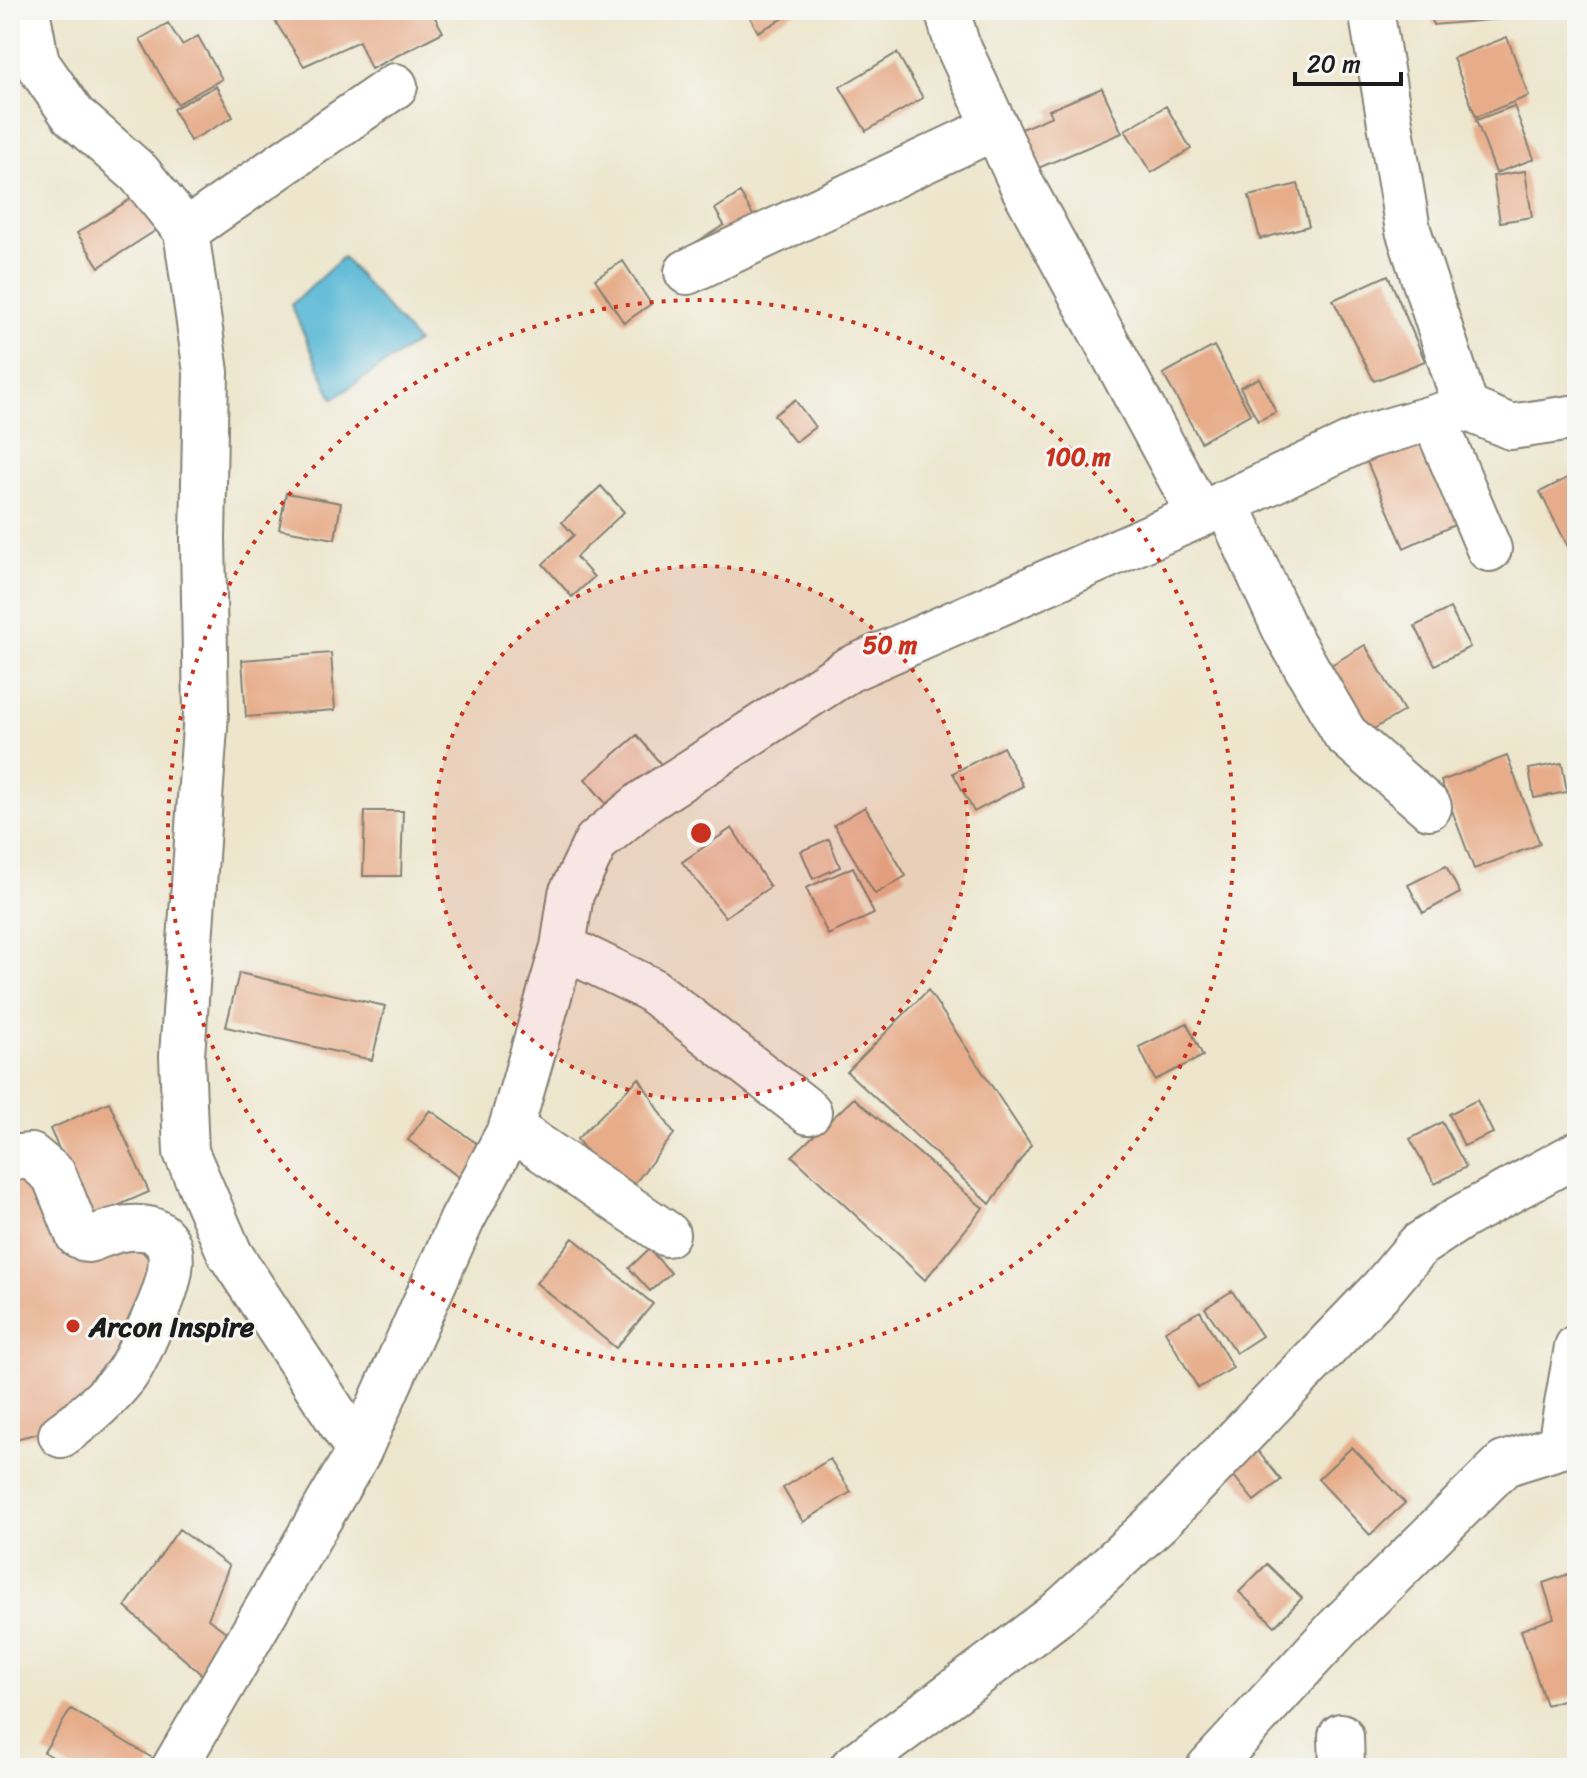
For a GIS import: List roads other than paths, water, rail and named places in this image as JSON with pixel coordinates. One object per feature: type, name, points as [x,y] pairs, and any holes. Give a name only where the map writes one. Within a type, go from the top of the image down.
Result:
[{"type":"street","points":[[27,10],[23,67],[139,173],[186,231],[206,372],[203,539],[206,713],[182,1056],[186,1152],[230,1254],[359,1451]]},
{"type":"street","points":[[947,10],[957,44],[1023,187],[1345,734],[1429,807]]},
{"type":"street","points":[[1371,10],[1408,230],[1450,413],[1489,549]]},
{"type":"street","points":[[186,231],[395,86]]},
{"type":"street","points":[[687,272],[996,127]]},
{"type":"street","points":[[174,1768],[359,1451],[462,1220],[511,1128],[563,947],[571,894],[596,842],[643,803],[848,670],[1213,509],[1366,437],[1450,413],[1511,427],[1577,417]]},
{"type":"street","points":[[563,947],[650,989],[809,1112]]},
{"type":"street","points":[[511,1128],[667,1234]]},
{"type":"street","points":[[852,1768],[1055,1616],[1159,1521],[1382,1289],[1419,1245],[1460,1218],[1577,1154]]},
{"type":"street","points":[[10,1158],[31,1156],[54,1175],[78,1235],[88,1240],[127,1227],[147,1229],[162,1237],[173,1256],[169,1285],[125,1375],[86,1417],[61,1435]]},
{"type":"street","points":[[162,1237],[211,1210]]},
{"type":"street","points":[[1212,1767],[1275,1693],[1493,1473],[1504,1464],[1568,1443],[1577,1347]]},
{"type":"water","points":[[343,257],[417,342],[333,399],[291,305]]},
{"type":"place","name":"Arcon Inspire","points":[[73,1326]]}]
